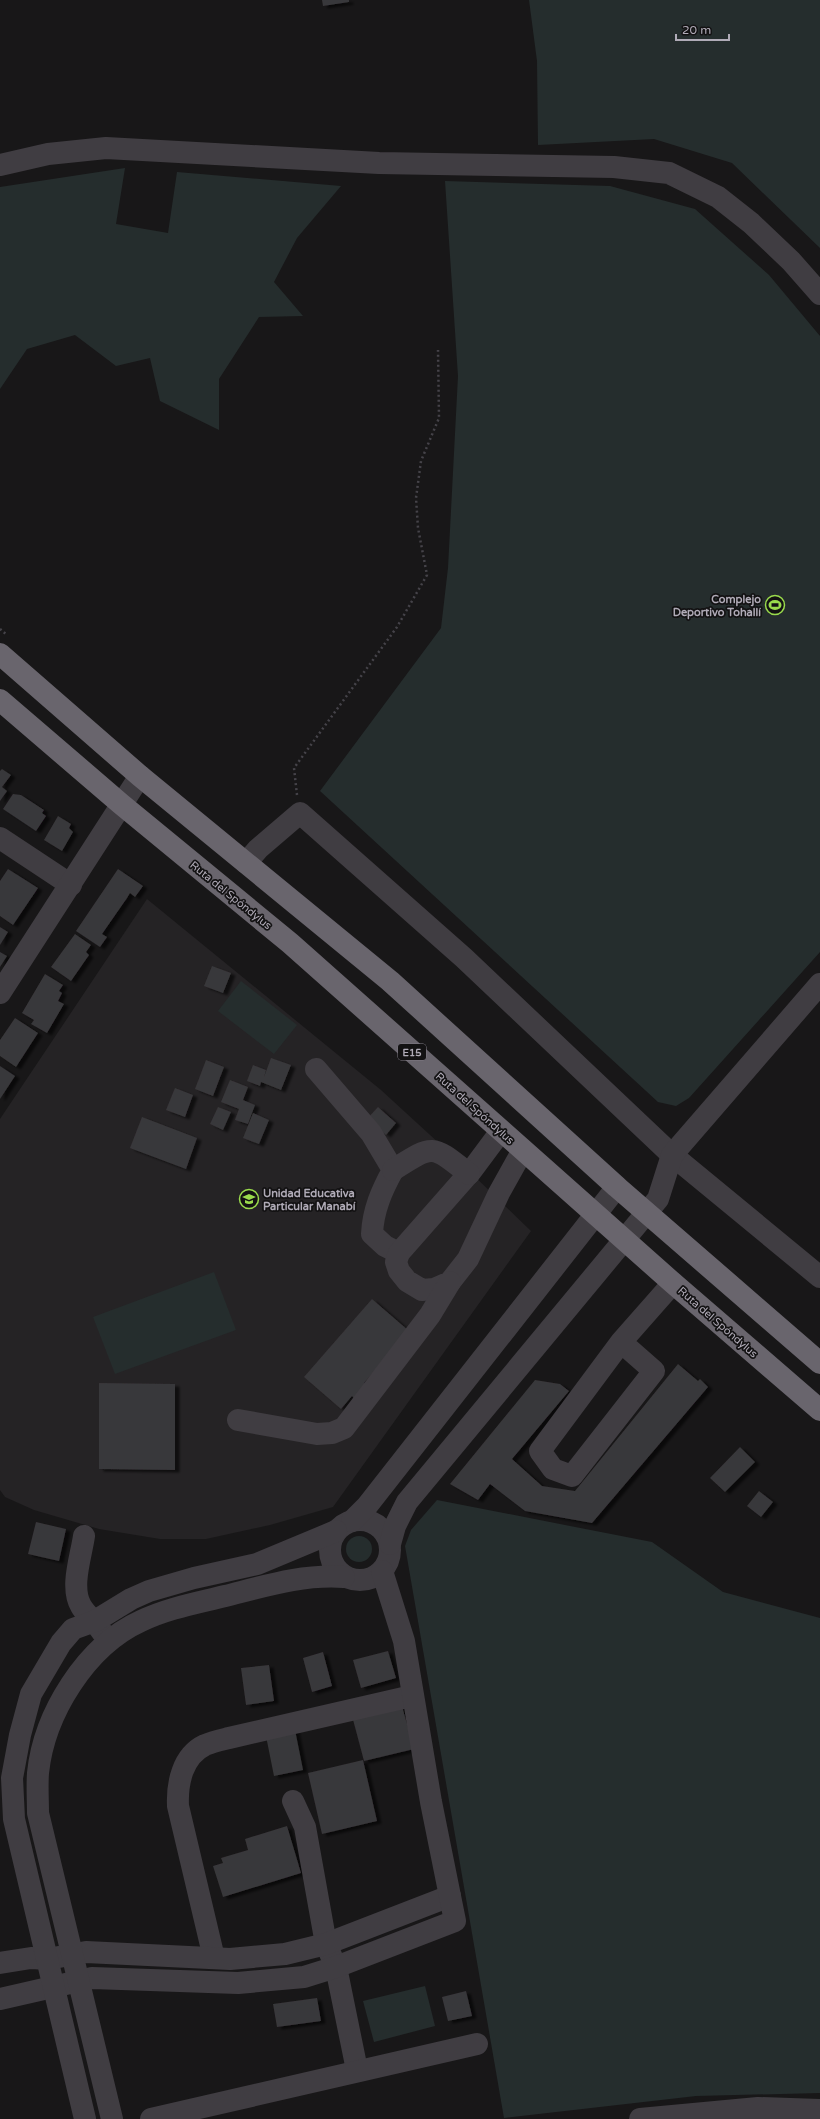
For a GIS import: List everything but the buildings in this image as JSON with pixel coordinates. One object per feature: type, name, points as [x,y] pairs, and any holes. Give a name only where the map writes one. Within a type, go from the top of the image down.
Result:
[{"type":"highway","points":[[0,654],[140,776],[390,981],[617,1187],[820,1363]]},
{"type":"highway","name":"Ruta del Spóndylus","points":[[0,700],[121,804],[290,943],[624,1240],[820,1410]]},
{"type":"street","points":[[0,165],[48,154],[106,148],[379,163],[614,167],[669,173],[718,197],[751,223],[792,261],[820,294]]},
{"type":"street","points":[[0,993],[140,776]]},
{"type":"street","points":[[246,863],[258,849],[300,813],[464,958],[672,1155],[820,1277]]},
{"type":"street","points":[[0,838],[71,885]]},
{"type":"street","points":[[112,2119],[38,1813],[38,1772],[49,1727],[68,1688],[91,1659],[108,1642],[139,1621],[159,1613],[293,1578],[324,1575],[364,1581],[374,1577],[382,1571],[390,1554],[390,1544],[395,1526],[408,1502],[646,1212],[658,1200],[672,1155],[820,984]]},
{"type":"street","points":[[316,1069],[371,1133],[393,1170]]},
{"type":"street","points":[[450,1282],[434,1289],[422,1290],[407,1281],[399,1271],[396,1262],[399,1253],[469,1174],[501,1131]]},
{"type":"street","points":[[399,1253],[385,1246],[372,1234],[373,1217],[386,1182],[393,1170],[422,1151],[432,1150],[445,1155],[469,1174]]},
{"type":"street","points":[[238,1420],[317,1434],[332,1433],[344,1428],[430,1315],[450,1282],[468,1259],[499,1193],[523,1150]]},
{"type":"street","points":[[344,1577],[336,1570],[331,1561],[330,1545],[344,1526],[367,1506],[490,1351],[617,1187]]},
{"type":"street","points":[[621,1342],[654,1371],[572,1476],[553,1469],[540,1451],[621,1342],[673,1283]]},
{"type":"street","points":[[540,1286],[567,1308]]},
{"type":"street","points":[[490,1351],[516,1372]]},
{"type":"street","points":[[85,2119],[53,1987],[48,1959],[7,1821],[6,1780],[31,1694],[41,1674],[60,1643],[73,1629],[95,1621],[131,1599],[148,1591],[194,1578],[257,1564],[344,1526],[366,1521],[379,1527],[386,1535],[390,1544]]},
{"type":"street","points":[[84,1536],[76,1589],[81,1607],[95,1621],[108,1642]]},
{"type":"street","points":[[0,1999],[92,1978],[209,1982],[266,1982],[304,1977],[336,1967],[455,1921],[412,1696],[404,1641],[382,1571]]},
{"type":"street","points":[[194,1578],[201,1602]]},
{"type":"street","points":[[209,1982],[211,1958],[178,1806],[177,1789],[183,1769],[191,1756],[205,1745],[229,1738],[412,1696]]},
{"type":"street","points":[[6,1780],[38,1772]]},
{"type":"street","points":[[293,1801],[305,1827],[326,1944],[336,1967],[357,2070]]},
{"type":"street","points":[[7,1821],[38,1813]]},
{"type":"street","points":[[0,1963],[31,1958],[48,1959],[72,1953],[97,1952],[211,1958],[258,1958],[285,1954],[326,1944],[450,1896]]},
{"type":"street","points":[[151,2119],[357,2070],[477,2044]]},
{"type":"street","points":[[70,2058],[96,2052]]},
{"type":"street","points":[[640,2119],[820,2110]]},
{"type":"path","points":[[300,813],[294,768],[397,627],[427,575],[418,528],[416,498],[421,461],[439,418],[438,350]]},
{"type":"shaded area","points":[[529,0],[820,0],[820,248],[732,163],[654,139],[538,145],[537,61]]},
{"type":"shaded area","points":[[125,168],[116,224],[168,233],[177,172],[341,186],[297,238],[274,282],[303,316],[259,317],[219,379],[219,430],[160,401],[150,358],[116,366],[75,335],[27,349],[0,389],[0,187]]},
{"type":"shaded area","points":[[445,181],[610,186],[695,209],[769,275],[820,336],[820,952],[689,1098],[676,1106],[658,1102],[320,791],[441,628],[448,568],[458,376]]},
{"type":"shaded area","name":"Unidad Educativa Particular Manabí","points":[[147,899],[381,1090],[465,1167],[531,1231],[333,1507],[270,1525],[206,1539],[160,1539],[99,1529],[34,1510],[5,1497],[0,1490],[0,1119]]},
{"type":"shaded area","points":[[241,981],[297,1025],[274,1054],[218,1011]]},
{"type":"shaded area","points":[[214,1272],[236,1330],[115,1374],[93,1317]]},
{"type":"shaded area","points":[[437,1500],[652,1542],[723,1592],[820,1618],[820,2093],[696,2096],[504,2118],[405,1546],[411,1530]]},
{"type":"shaded area","points":[[359,1536],[368,1540],[372,1549],[368,1558],[359,1562],[350,1558],[346,1549],[350,1540]]},
{"type":"shaded area","points":[[425,1986],[435,2026],[374,2042],[363,2001]]},
{"type":"place","name":"Complejo Deportivo Tohallí","points":[[775,605]]},
{"type":"place","name":"Unidad Educativa Particular Manabí","points":[[249,1199]]}]
